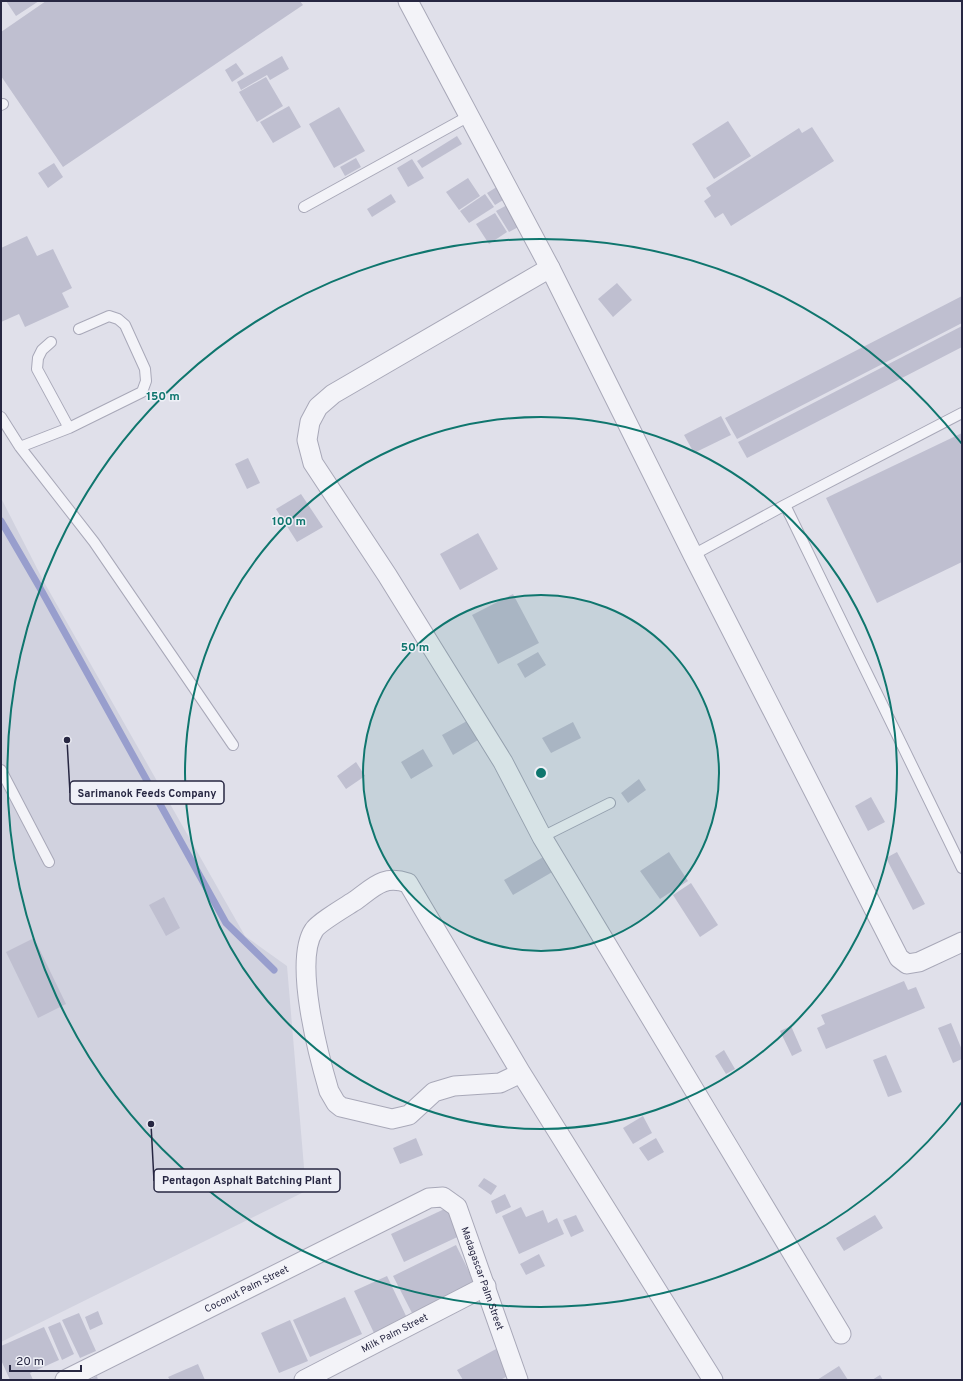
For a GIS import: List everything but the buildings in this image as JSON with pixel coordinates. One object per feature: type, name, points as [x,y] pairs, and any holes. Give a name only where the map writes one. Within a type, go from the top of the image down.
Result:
[{"type":"street","points":[[408,1],[550,268],[693,555],[899,958],[908,964],[919,962],[962,942]]},
{"type":"street","points":[[550,268],[333,394],[318,407],[310,422],[307,440],[313,463],[387,575],[503,762],[542,837],[841,1334]]},
{"type":"street","points":[[521,1073],[500,1083],[454,1086],[434,1092],[409,1115],[398,1118],[392,1119],[374,1116],[341,1107],[336,1103],[327,1084],[309,1006],[306,956],[314,930],[382,881],[396,879],[408,883],[521,1073],[713,1380]]},
{"type":"street","name":"Madagascar Palm Street","points":[[429,1198],[443,1197],[457,1207],[518,1380]]},
{"type":"street","name":"Coconut Palm Street","points":[[65,1380],[429,1198]]},
{"type":"street","name":"Milk Palm Street","points":[[304,1380],[486,1286]]},
{"type":"lane","points":[[304,208],[469,116]]},
{"type":"lane","points":[[20,447],[69,428],[142,392],[146,381],[145,369],[125,325],[118,319],[109,316],[79,329]]},
{"type":"lane","points":[[51,342],[42,350],[38,358],[37,370],[69,428]]},
{"type":"lane","points":[[693,555],[785,505],[962,413]]},
{"type":"lane","points":[[1,417],[20,447],[94,542],[234,745]]},
{"type":"lane","points":[[785,505],[962,868]]},
{"type":"lane","points":[[1,770],[49,862]]},
{"type":"lane","points":[[542,837],[610,803]]},
{"type":"shaded area","points":[[1,498],[44,582],[245,936],[287,966],[306,1191],[1,1342]]},
{"type":"waterway","points":[[1,521],[40,588],[226,923],[274,970]]},
{"type":"place","name":"Sarimanok Feeds Company","points":[[67,740]]},
{"type":"place","name":"Pentagon Asphalt Batching Plant","points":[[151,1124]]}]
